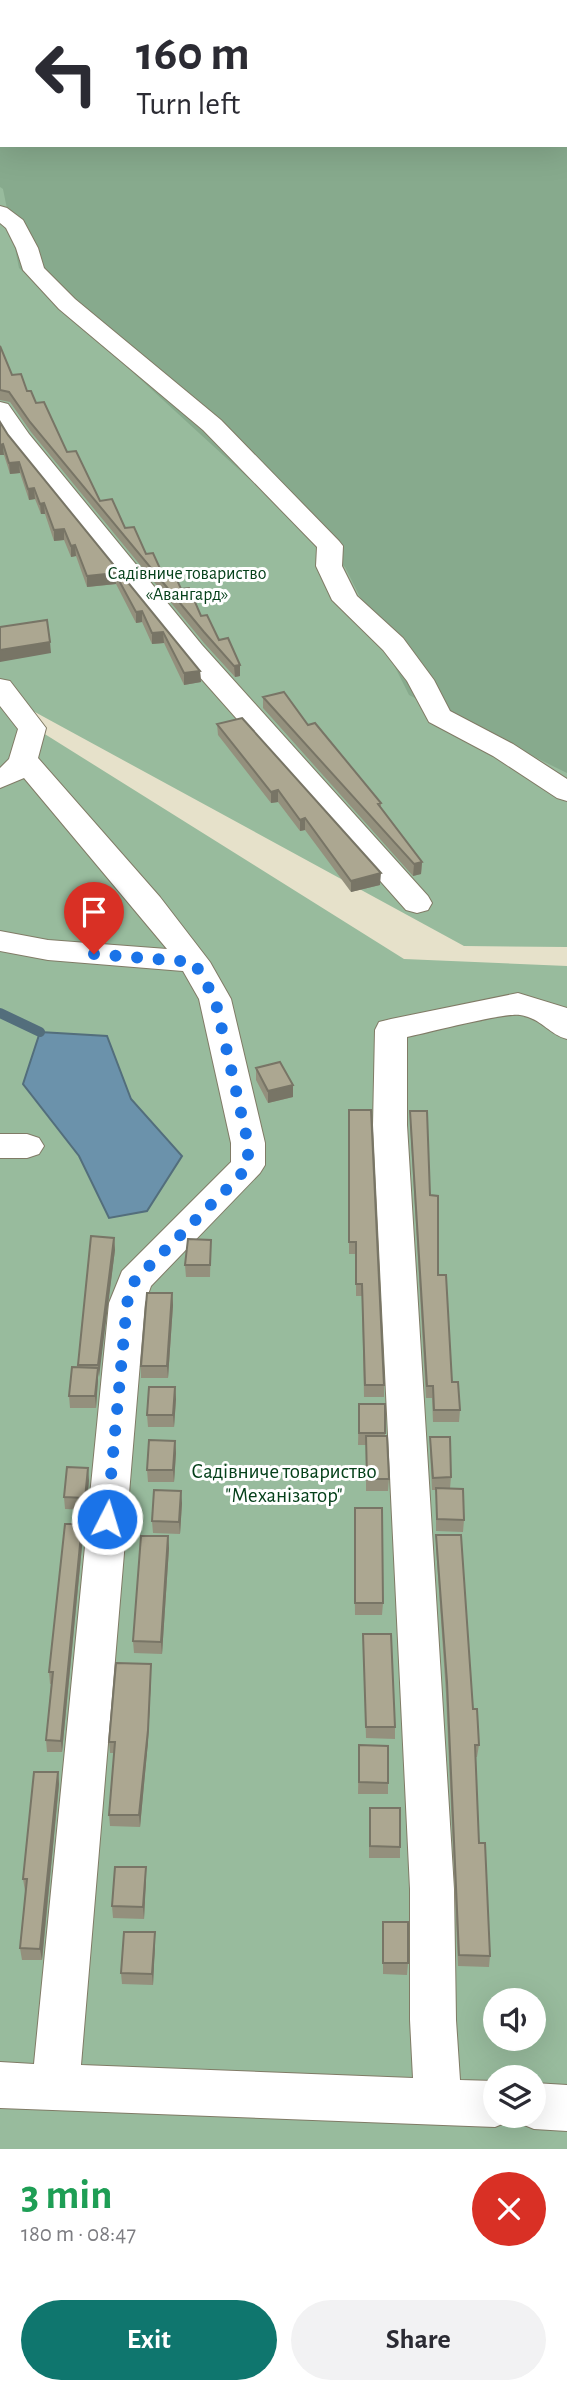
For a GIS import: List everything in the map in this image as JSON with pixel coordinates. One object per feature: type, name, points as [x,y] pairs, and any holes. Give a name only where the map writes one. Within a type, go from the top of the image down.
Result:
[{"type":"street","points":[[0,212],[15,225],[27,248],[34,270],[67,304],[212,425],[330,546],[329,566],[345,600],[393,644],[421,680],[439,716],[503,750],[567,792]]},
{"type":"street","points":[[0,409],[20,439],[192,651],[417,903]]},
{"type":"street","points":[[0,687],[32,728],[25,761],[8,776],[0,779]]},
{"type":"street","points":[[25,761],[149,904],[194,962],[215,999],[248,1143],[248,1165],[135,1280],[127,1303],[55,2085]]},
{"type":"street","points":[[0,941],[48,952],[194,962]]},
{"type":"street","points":[[438,2100],[433,2020],[432,1889],[390,1125],[391,1030],[518,1003],[555,1015],[567,1028]]},
{"type":"street","points":[[0,2085],[483,2103]]},
{"type":"street","points":[[546,2107],[567,2108]]},
{"type":"green space","points":[[0,147],[567,147],[567,773],[409,695],[345,567],[19,268],[3,189],[0,187]]},
{"type":"green space","name":"Садівниче товариство «Авангард»","points":[[0,180],[567,667],[567,947],[464,946],[0,693]]},
{"type":"green space","name":"Садівниче товариство \"Механізатор\"","points":[[0,706],[404,959],[567,966],[567,2149],[0,2149]]},
{"type":"water","points":[[40,1032],[107,1036],[131,1099],[182,1156],[147,1211],[109,1218],[79,1156],[23,1084]]},
{"type":"building","points":[[0,346],[12,375],[21,374],[27,391],[31,391],[36,403],[44,402],[67,452],[76,451],[100,501],[112,499],[125,528],[134,527],[146,554],[153,553],[162,573],[173,571],[181,589],[189,588],[201,616],[207,615],[219,640],[228,638],[240,665],[234,666],[204,632],[30,422],[9,392],[0,390]]},
{"type":"building","points":[[0,422],[200,671],[184,673],[163,632],[152,633],[142,611],[136,612],[115,573],[87,576],[75,545],[71,546],[64,529],[54,530],[44,503],[40,504],[34,488],[28,489],[19,462],[9,463],[3,444],[0,445]]},
{"type":"building","points":[[47,620],[50,642],[0,650],[0,627]]},
{"type":"building","points":[[284,692],[308,725],[315,723],[381,803],[378,804],[422,862],[414,864],[263,697]]},
{"type":"building","points":[[242,718],[381,873],[351,881],[305,818],[300,820],[278,790],[271,792],[217,724]]},
{"type":"building","points":[[280,1062],[293,1085],[268,1091],[256,1068]]},
{"type":"building","points":[[349,1110],[371,1110],[384,1385],[365,1385],[362,1284],[356,1284],[356,1242],[349,1242]]},
{"type":"building","points":[[410,1111],[427,1111],[430,1195],[438,1196],[438,1275],[446,1275],[452,1382],[458,1382],[460,1410],[434,1410],[433,1386],[427,1386]]},
{"type":"building","points":[[91,1236],[114,1238],[98,1365],[78,1365]]},
{"type":"building","points":[[188,1239],[211,1240],[210,1265],[185,1265]]},
{"type":"building","points":[[147,1293],[172,1293],[167,1366],[141,1366]]},
{"type":"building","points":[[72,1367],[98,1368],[95,1396],[69,1396]]},
{"type":"building","points":[[149,1387],[175,1387],[173,1415],[147,1415]]},
{"type":"building","points":[[359,1404],[385,1404],[385,1433],[359,1433]]},
{"type":"building","points":[[366,1436],[387,1436],[389,1479],[367,1479]]},
{"type":"building","points":[[430,1437],[450,1437],[451,1477],[433,1478]]},
{"type":"building","points":[[149,1440],[175,1441],[173,1470],[147,1470]]},
{"type":"building","points":[[67,1467],[88,1468],[85,1498],[64,1497]]},
{"type":"building","points":[[436,1488],[463,1489],[464,1520],[437,1519]]},
{"type":"building","points":[[154,1490],[181,1491],[179,1522],[152,1521]]},
{"type":"building","points":[[355,1508],[382,1508],[383,1603],[355,1603]]},
{"type":"building","points":[[65,1524],[82,1524],[61,1741],[46,1740],[53,1672],[49,1672]]},
{"type":"building","points":[[436,1535],[461,1535],[473,1709],[477,1709],[479,1745],[475,1745],[479,1843],[485,1843],[490,1956],[459,1955],[447,1682]]},
{"type":"building","points":[[141,1536],[168,1536],[161,1642],[133,1641]]},
{"type":"building","points":[[363,1634],[391,1634],[395,1727],[366,1727]]},
{"type":"building","points":[[116,1663],[151,1664],[148,1730],[139,1815],[109,1815],[115,1742],[109,1742]]},
{"type":"building","points":[[359,1745],[388,1746],[388,1783],[359,1782]]},
{"type":"building","points":[[34,1772],[58,1772],[40,1949],[20,1948],[27,1879],[23,1879]]},
{"type":"building","points":[[370,1808],[400,1808],[400,1847],[370,1846]]},
{"type":"building","points":[[115,1867],[146,1867],[143,1907],[112,1906]]},
{"type":"building","points":[[383,1922],[408,1922],[408,1963],[383,1963]]},
{"type":"building","points":[[124,1932],[155,1932],[152,1974],[121,1973]]},
{"type":"waterway","points":[[0,1013],[40,1032]]},
{"type":"route","points":[[94,954],[194,962],[215,999],[248,1143],[248,1165],[239,1177],[135,1280],[127,1303],[107,1519]]}]
